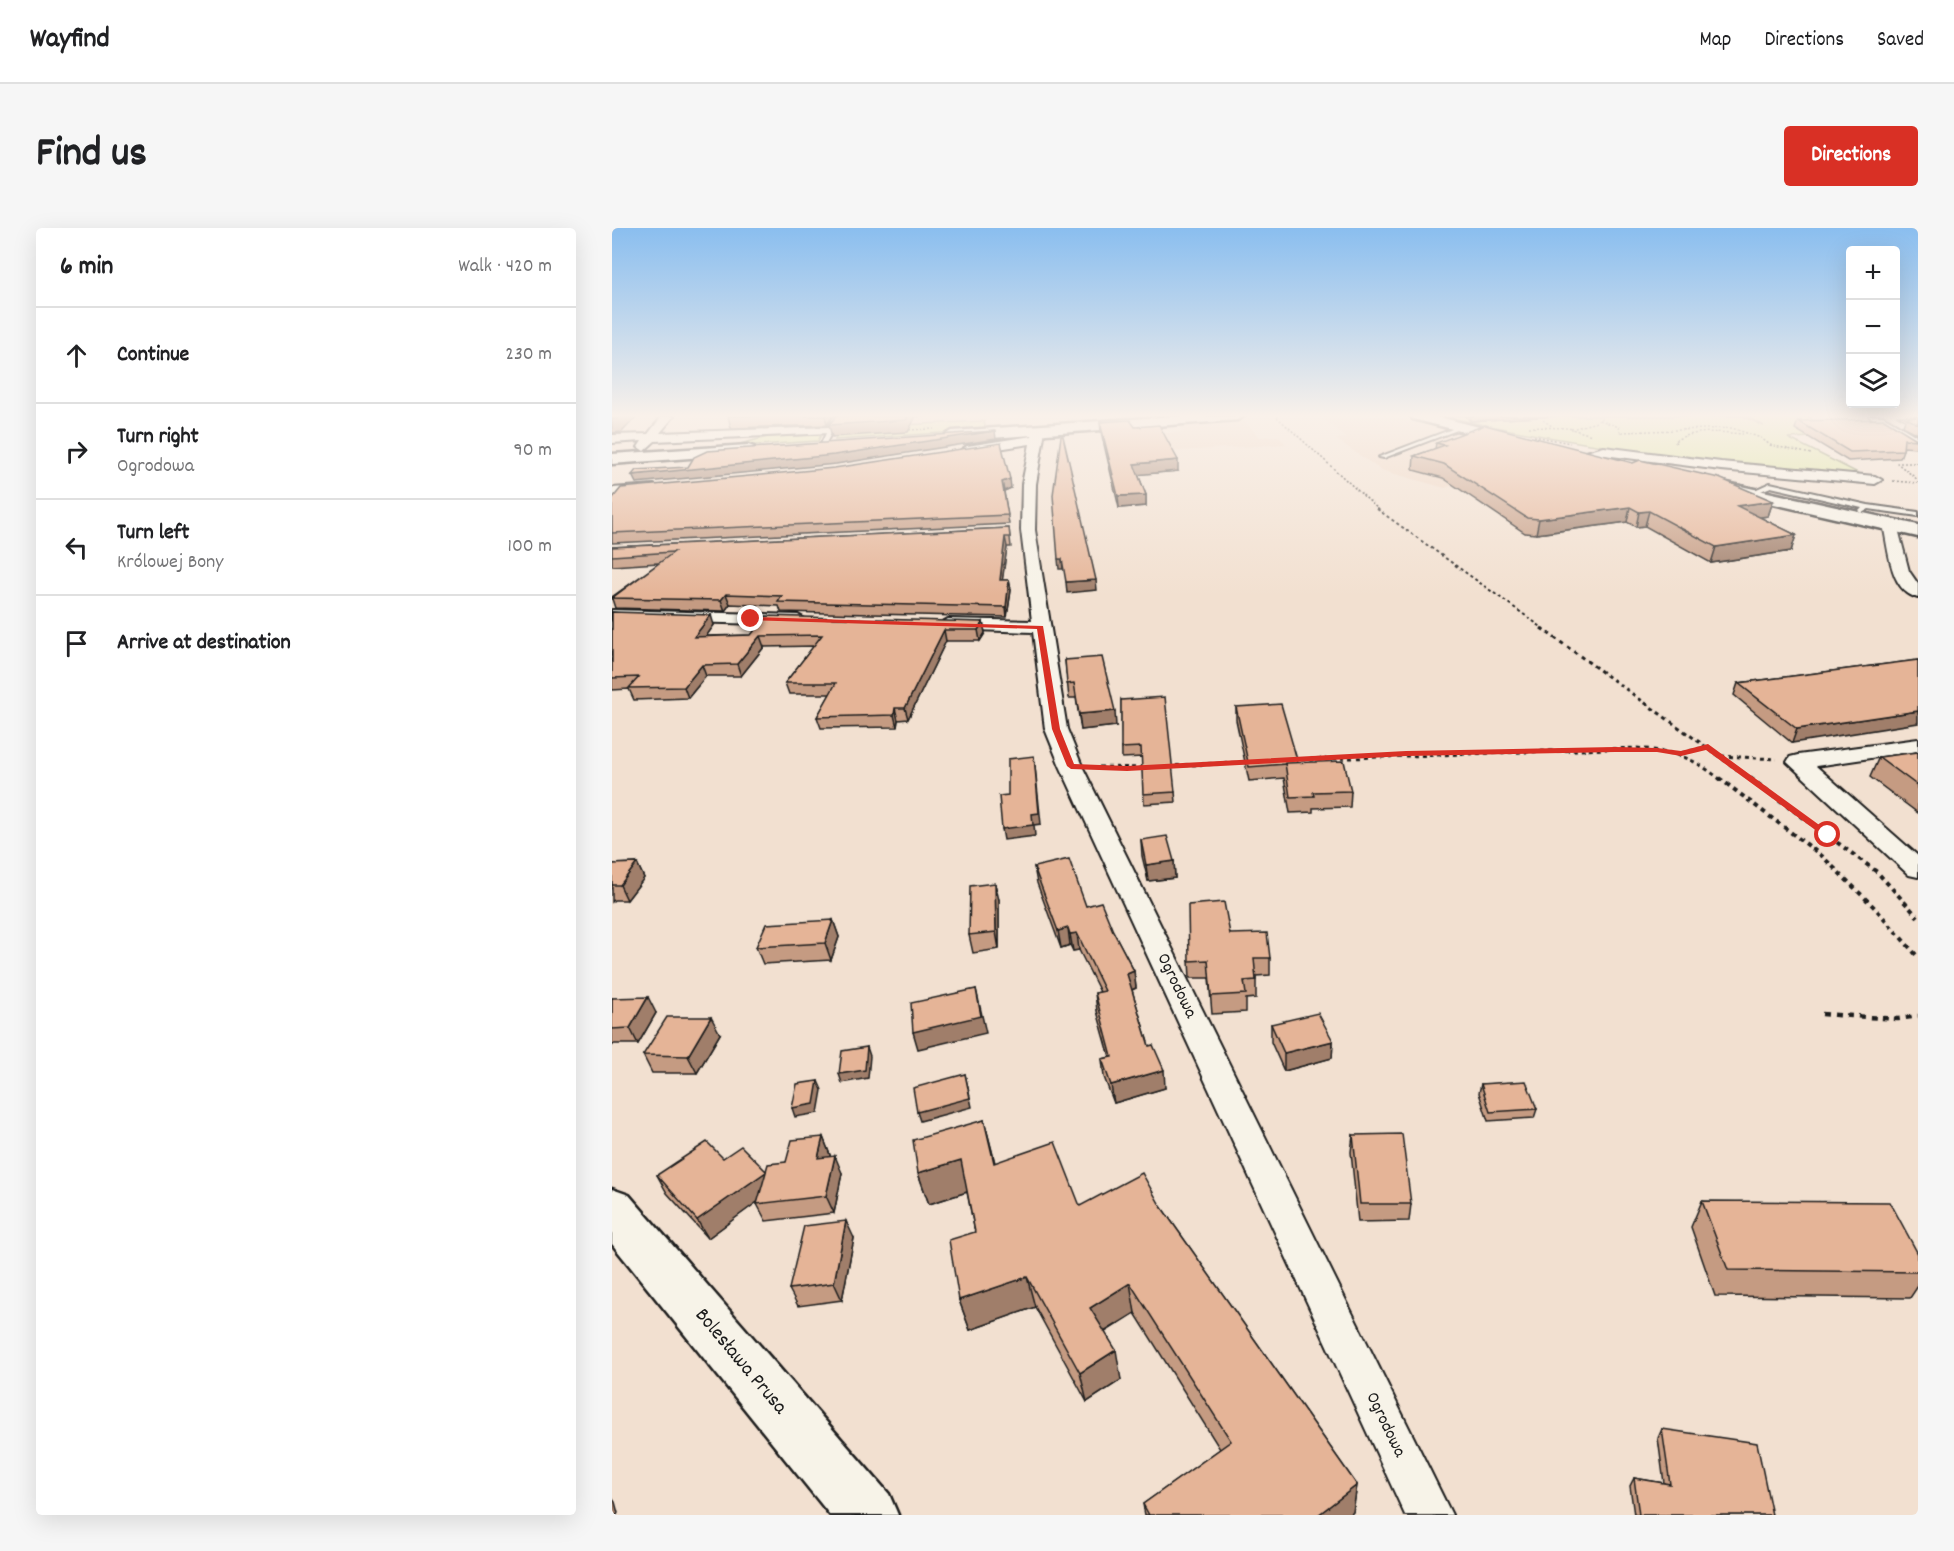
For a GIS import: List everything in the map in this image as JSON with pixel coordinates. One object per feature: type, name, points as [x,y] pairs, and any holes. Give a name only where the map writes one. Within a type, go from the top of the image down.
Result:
[{"type":"street","name":"Ogrodowa","points":[[1031,476],[1023,530],[1056,729],[1071,766],[1429,1515]]},
{"type":"street","points":[[1675,476],[1683,478]]},
{"type":"street","points":[[1832,476],[1875,480]]},
{"type":"street","points":[[1706,483],[1860,512],[1890,525],[1918,531]]},
{"type":"street","points":[[612,492],[671,487]]},
{"type":"street","points":[[1890,525],[1902,575],[1918,592]]},
{"type":"street","points":[[612,615],[815,621]]},
{"type":"street","points":[[935,624],[1040,627]]},
{"type":"street","points":[[1798,762],[1918,745]]},
{"type":"street","points":[[1798,762],[1918,869]]},
{"type":"street","name":"Bolesława Prusa","points":[[612,1209],[868,1515]]},
{"type":"lane","points":[[1860,512],[1918,514]]},
{"type":"path","points":[[1341,476],[1374,507],[1870,866],[1918,917]]},
{"type":"path","points":[[1681,754],[1708,747]]},
{"type":"path","points":[[1290,760],[1406,754],[1615,749],[1657,750],[1681,754],[1698,762],[1822,856],[1875,908],[1918,957]]},
{"type":"path","points":[[1720,756],[1798,762]]},
{"type":"path","points":[[1162,767],[1255,762]]},
{"type":"path","points":[[1071,766],[1150,767]]},
{"type":"path","points":[[1822,1014],[1898,1019],[1918,1016]]},
{"type":"shaded area","points":[[1403,476],[1479,476],[1445,488]]},
{"type":"building","points":[[748,476],[1009,476],[1010,479],[1002,482],[1008,515],[612,533],[612,499],[621,488]]},
{"type":"building","points":[[1056,476],[1072,476],[1096,580],[1066,582],[1062,559],[1058,559],[1053,495]]},
{"type":"building","points":[[1113,476],[1139,476],[1146,495],[1118,496]]},
{"type":"building","points":[[1463,476],[1710,476],[1773,501],[1737,506],[1796,535],[1716,547],[1649,511],[1639,512],[1630,507],[1539,519],[1527,518]]},
{"type":"building","points":[[1009,528],[1010,537],[1005,537],[1000,580],[1009,580],[1006,607],[778,602],[782,596],[726,594],[721,600],[612,598],[674,552],[612,556],[612,547]]},
{"type":"building","points":[[612,612],[711,615],[694,637],[751,635],[766,616],[983,622],[978,630],[944,630],[905,708],[895,708],[894,715],[817,717],[836,683],[785,683],[822,635],[760,636],[737,664],[702,665],[684,687],[629,688],[639,677],[612,678]]},
{"type":"building","points":[[1102,657],[1115,711],[1079,714],[1074,683],[1067,684],[1065,660]]},
{"type":"building","points":[[1918,660],[1918,711],[1797,729],[1738,683]]},
{"type":"building","points":[[1165,697],[1175,792],[1143,794],[1141,747],[1121,748],[1121,700]]},
{"type":"building","points":[[1281,704],[1298,763],[1249,767],[1236,707]]},
{"type":"building","points":[[1918,752],[1918,786],[1879,757]]},
{"type":"building","points":[[1034,756],[1039,813],[1032,814],[1033,825],[1002,829],[999,796],[1008,795],[1008,759]]},
{"type":"building","points":[[1344,761],[1351,791],[1313,792],[1314,796],[1290,797],[1285,763]]},
{"type":"building","points":[[1167,836],[1174,861],[1146,865],[1141,840]]},
{"type":"building","points":[[1069,859],[1086,906],[1101,902],[1134,971],[1127,974],[1149,1046],[1153,1045],[1164,1070],[1111,1085],[1102,1059],[1112,1057],[1095,993],[1105,991],[1077,933],[1070,934],[1068,928],[1058,931],[1034,867]]},
{"type":"building","points":[[637,863],[620,885],[612,885],[612,864]]},
{"type":"building","points":[[995,883],[996,932],[969,935],[970,886]]},
{"type":"building","points":[[1224,902],[1230,934],[1267,933],[1270,958],[1254,958],[1256,980],[1244,981],[1246,994],[1211,996],[1208,960],[1189,961],[1188,905]]},
{"type":"building","points":[[833,920],[825,943],[756,947],[766,924]]},
{"type":"building","points":[[976,989],[981,1016],[913,1032],[911,1003]]},
{"type":"building","points":[[648,997],[630,1028],[612,1029],[612,998]]},
{"type":"building","points":[[1318,1013],[1333,1041],[1284,1053],[1271,1024]]},
{"type":"building","points":[[667,1017],[711,1017],[688,1056],[643,1055]]},
{"type":"building","points":[[867,1047],[865,1070],[839,1074],[842,1051]]},
{"type":"building","points":[[965,1074],[970,1098],[917,1112],[913,1088]]},
{"type":"building","points":[[818,1081],[814,1104],[792,1108],[797,1084]]},
{"type":"building","points":[[1526,1081],[1537,1109],[1490,1112],[1481,1084]]},
{"type":"building","points":[[984,1120],[994,1163],[1055,1142],[1080,1206],[1142,1173],[1160,1205],[1357,1485],[1318,1515],[1149,1515],[1143,1504],[1231,1441],[1130,1283],[1090,1308],[1116,1350],[1080,1373],[1027,1277],[959,1300],[949,1240],[975,1232],[961,1160],[918,1173],[913,1140]]},
{"type":"building","points":[[1402,1134],[1411,1204],[1360,1204],[1353,1135]]},
{"type":"building","points":[[823,1137],[818,1158],[835,1156],[826,1196],[757,1204],[766,1172],[697,1220],[657,1175],[707,1142],[723,1158],[741,1146],[766,1171],[768,1164],[786,1162],[792,1140]]},
{"type":"building","points":[[1702,1201],[1890,1202],[1918,1254],[1918,1272],[1728,1270]]},
{"type":"building","points":[[846,1221],[834,1283],[789,1289],[804,1226]]},
{"type":"building","points":[[1662,1429],[1757,1443],[1772,1515],[1639,1515],[1634,1478],[1670,1484]]},
{"type":"route","points":[[751,619],[1040,627],[1056,729],[1071,766],[1127,769],[1406,754],[1615,749],[1657,750],[1681,754],[1689,750],[1708,747],[1828,835]]}]
